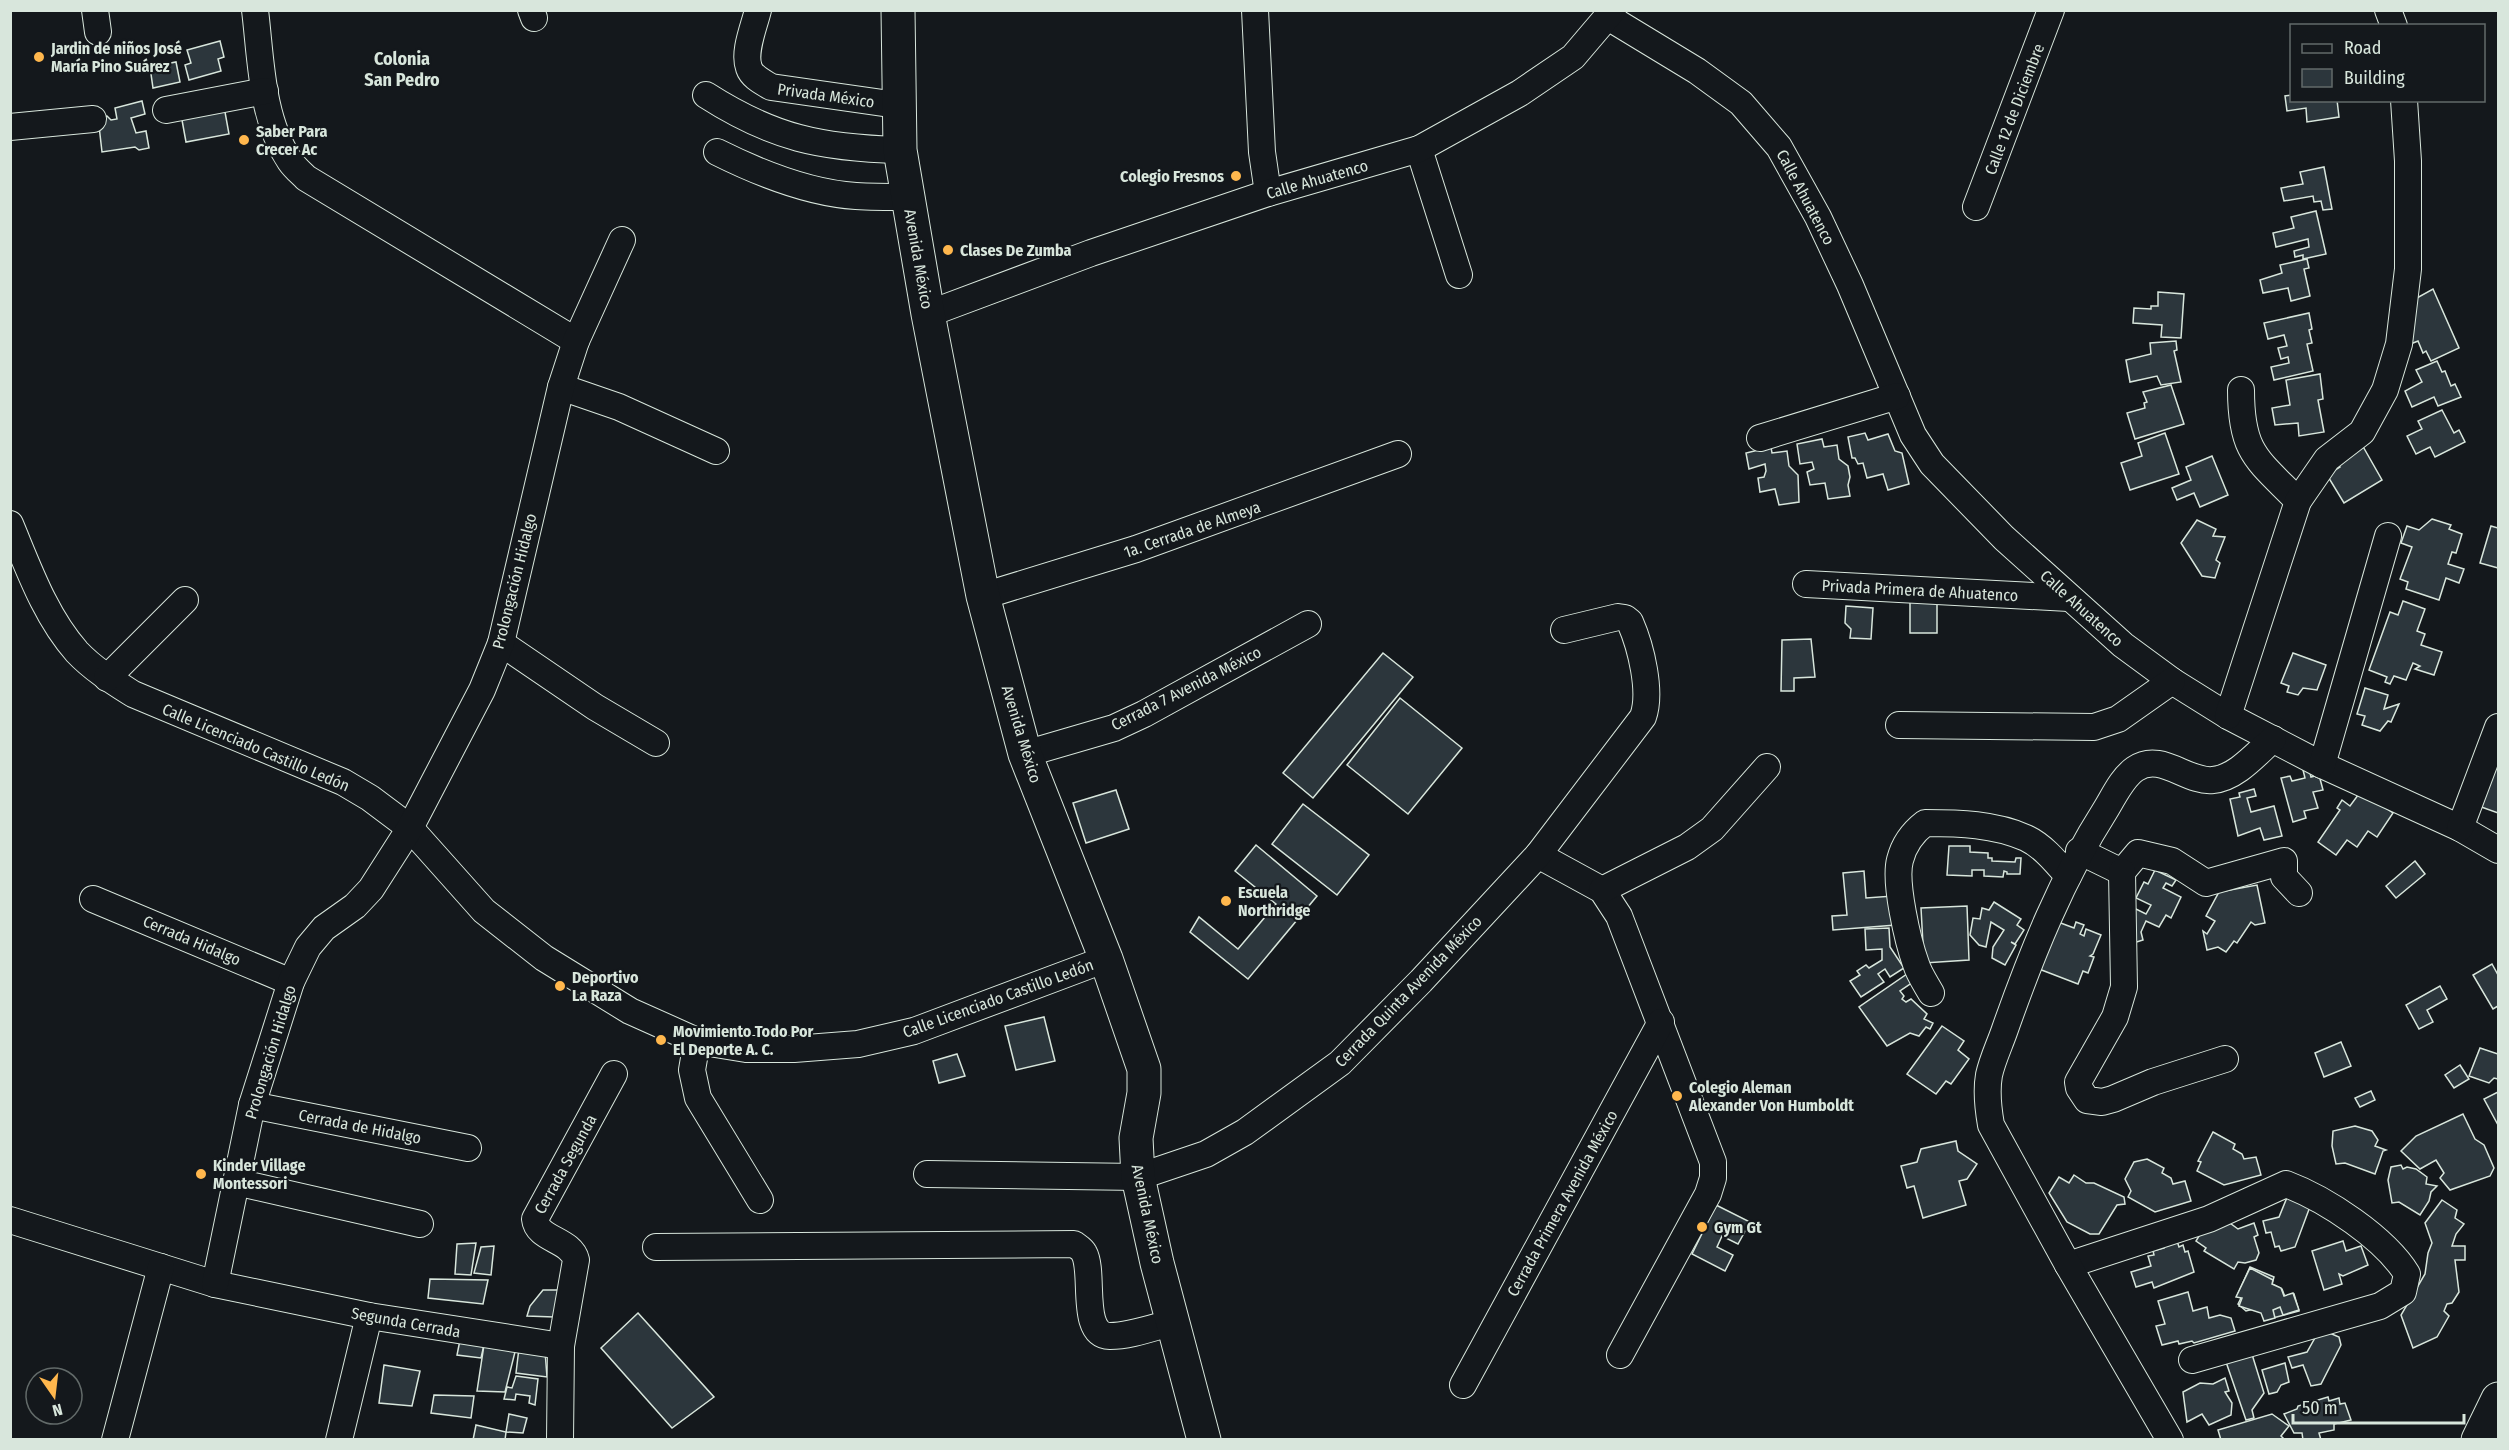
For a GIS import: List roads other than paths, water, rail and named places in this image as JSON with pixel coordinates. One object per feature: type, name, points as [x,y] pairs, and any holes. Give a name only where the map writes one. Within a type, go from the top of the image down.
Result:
[{"type":"main road","name":"Avenida México","points":[[898,10],[897,105],[900,150],[928,314],[983,596],[1025,754],[1106,959],[1144,1070],[1144,1094],[1136,1138],[1138,1177],[1204,1440]]},
{"type":"main road","points":[[2478,1440],[2499,1399]]},
{"type":"street","points":[[255,10],[265,91],[277,136],[290,161],[306,178],[576,341]]},
{"type":"street","name":"Privada México","points":[[758,10],[747,54],[749,69],[756,78],[771,87],[897,105]]},
{"type":"street","points":[[1255,10],[1262,152],[1268,193]]},
{"type":"street","name":"Calle 12 de Diciembre","points":[[1976,207],[2052,10]]},
{"type":"street","name":"Calle Ahuatenco","points":[[928,314],[1091,253],[1268,193],[1419,149],[1520,93],[1573,57],[1611,14],[1741,103],[1779,147],[1818,217],[1846,275],[1914,435],[1932,464],[2004,538],[2123,645],[2172,681],[2228,716],[2273,740],[2460,828],[2499,850]]},
{"type":"street","points":[[166,110],[265,91]]},
{"type":"street","points":[[706,95],[739,116],[782,134],[825,145],[900,150]]},
{"type":"street","points":[[2228,716],[2298,501],[2327,459],[2362,432],[2385,390],[2399,344],[2408,269],[2408,161],[2404,102]]},
{"type":"street","points":[[10,127],[93,118]]},
{"type":"street","points":[[1419,149],[1459,275]]},
{"type":"street","points":[[717,152],[748,167],[822,191],[855,196],[907,197]]},
{"type":"street","name":"Prolongación Hidalgo","points":[[214,1284],[252,1105],[273,1032],[291,982],[308,947],[324,928],[355,906],[371,889],[410,828],[482,690],[501,643],[561,387],[576,341],[622,240]]},
{"type":"street","points":[[561,387],[619,407],[716,451]]},
{"type":"street","points":[[2241,390],[2244,434],[2254,456],[2298,501]]},
{"type":"street","points":[[1760,438],[1897,396]]},
{"type":"street","name":"1a. Cerrada de Almeya","points":[[983,596],[1136,549],[1398,454]]},
{"type":"street","name":"Calle Licenciado Castillo Ledón","points":[[10,524],[31,575],[53,618],[77,652],[107,678],[133,694],[343,782],[370,798],[410,828],[484,911],[544,958],[630,1011],[697,1041],[746,1049],[794,1049],[858,1044],[914,1030],[1106,959]]},
{"type":"street","points":[[2322,765],[2388,537]]},
{"type":"street","name":"Privada Primera de Ahuatenco","points":[[1806,584],[2069,598]]},
{"type":"street","points":[[107,678],[185,600]]},
{"type":"street","name":"Cerrada Quinta Avenida México","points":[[927,1174],[1138,1177],[1206,1154],[1245,1132],[1340,1063],[1421,981],[1538,855],[1643,717],[1648,699],[1634,630],[1625,618],[1618,617],[1564,630]]},
{"type":"street","name":"Cerrada 7 Avenida México","points":[[1025,754],[1114,728],[1144,714],[1308,624]]},
{"type":"street","points":[[501,643],[595,707],[656,743]]},
{"type":"street","points":[[1899,725],[2094,727],[2118,719],[2172,681]]},
{"type":"street","points":[[2460,828],[2499,727]]},
{"type":"street","points":[[2170,1440],[2068,1265],[1991,1125],[1987,1100],[1989,1074],[2017,995],[2079,851],[2125,779],[2144,765],[2158,764],[2198,779],[2213,780],[2224,777],[2241,767],[2273,740]]},
{"type":"street","points":[[1602,890],[1687,848],[1712,829],[1767,767]]},
{"type":"street","points":[[1931,993],[1916,966],[1900,894],[1899,862],[1907,841],[1915,831],[1925,823],[1990,827],[2027,838],[2047,852],[2068,876]]},
{"type":"street","points":[[2079,851],[2122,872]]},
{"type":"street","points":[[2225,1059],[2153,1082],[2102,1102],[2087,1100],[2081,1093],[2078,1082],[2115,1017],[2124,987],[2122,872],[2138,853],[2172,861],[2206,883],[2284,861],[2284,877],[2299,893]]},
{"type":"street","points":[[1538,855],[1602,890],[1619,916],[1713,1162],[1713,1178],[1708,1194],[1620,1355]]},
{"type":"street","name":"Cerrada Hidalgo","points":[[93,898],[291,982]]},
{"type":"street","name":"Cerrada Primera Avenida México","points":[[1462,1384],[1661,1022]]},
{"type":"street","points":[[697,1041],[692,1070],[698,1098],[760,1200]]},
{"type":"street","name":"Cerrada Segunda","points":[[561,1346],[576,1260],[569,1248],[538,1229],[535,1219],[614,1074]]},
{"type":"street","name":"Cerrada de Hidalgo","points":[[252,1105],[468,1148]]},
{"type":"street","points":[[236,1182],[420,1224]]},
{"type":"street","points":[[2068,1265],[2209,1219],[2286,1184],[2332,1206],[2397,1258],[2407,1274],[2403,1292],[2392,1301],[2380,1306],[2192,1360]]},
{"type":"street","name":"Segunda Cerrada","points":[[10,1220],[214,1284],[369,1316],[561,1346]]},
{"type":"street","points":[[656,1247],[1074,1244],[1085,1254],[1088,1264],[1091,1318],[1097,1331],[1107,1336],[1121,1335],[1174,1322]]},
{"type":"street","points":[[115,1440],[161,1268]]},
{"type":"street","points":[[339,1440],[369,1316]]},
{"type":"street","points":[[560,1440],[561,1346]]},
{"type":"place","name":"Jardin de niños José María Pino Suárez","points":[[39,57]]},
{"type":"place","name":"Saber Para Crecer Ac","points":[[244,140]]},
{"type":"place","name":"Colegio Fresnos","points":[[1236,176]]},
{"type":"place","name":"Clases De Zumba","points":[[948,250]]},
{"type":"place","name":"Escuela Northridge","points":[[1226,901]]},
{"type":"place","name":"Deportivo La Raza","points":[[560,986]]},
{"type":"place","name":"Movimiento Todo Por El Deporte A. C.","points":[[661,1040]]},
{"type":"place","name":"Colegio Aleman Alexander Von Humboldt","points":[[1677,1096]]},
{"type":"place","name":"Kinder Village Montessori","points":[[201,1174]]},
{"type":"place","name":"Gym Gt","points":[[1702,1227]]},
{"type":"district","name":"Colonia San Pedro","points":[[402,69]]}]
